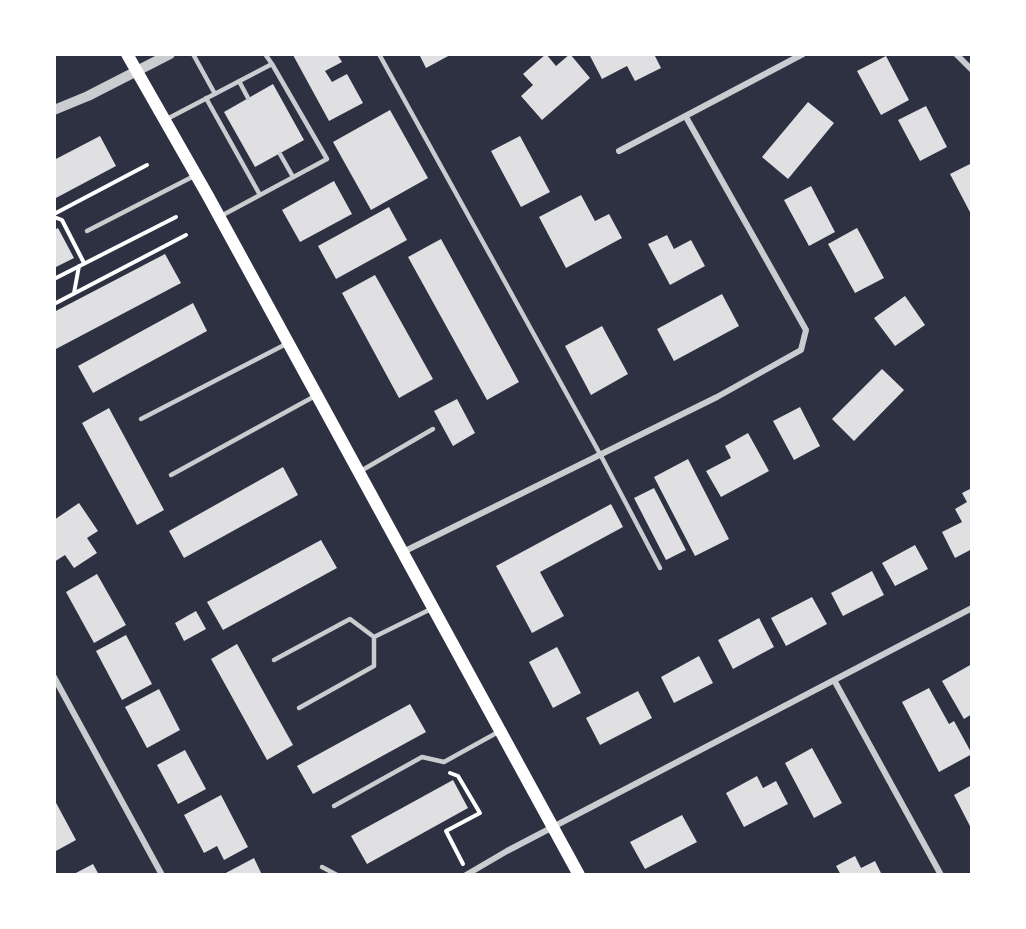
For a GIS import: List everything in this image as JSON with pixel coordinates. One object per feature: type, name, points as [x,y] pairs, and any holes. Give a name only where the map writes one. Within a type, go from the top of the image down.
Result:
[{"type":"main road","points":[[127,54],[196,175],[579,875]]},
{"type":"street","points":[[54,110],[170,54]]},
{"type":"street","points":[[619,151],[803,54]]},
{"type":"street","points":[[956,54],[972,70]]},
{"type":"street","points":[[403,552],[527,492],[801,350],[805,342],[806,330],[686,117]]},
{"type":"street","points":[[467,874],[972,608]]},
{"type":"street","points":[[54,678],[162,875]]},
{"type":"street","points":[[834,680],[941,875]]},
{"type":"lane","points":[[193,54],[215,94]]},
{"type":"lane","points":[[219,218],[327,159],[265,54]]},
{"type":"lane","points":[[379,54],[600,454],[660,568]]},
{"type":"lane","points":[[165,120],[272,64]]},
{"type":"lane","points":[[239,81],[248,98]]},
{"type":"lane","points":[[206,98],[260,195]]},
{"type":"lane","points":[[279,154],[293,177]]},
{"type":"lane","points":[[87,231],[196,175]]},
{"type":"lane","points":[[141,419],[288,343]]},
{"type":"lane","points":[[171,475],[317,395]]},
{"type":"lane","points":[[359,472],[433,429]]},
{"type":"lane","points":[[374,637],[432,608]]},
{"type":"lane","points":[[274,660],[350,619],[374,637]]},
{"type":"lane","points":[[299,708],[374,666],[374,637]]},
{"type":"lane","points":[[334,806],[422,757],[444,762],[500,731]]},
{"type":"lane","points":[[322,867],[337,875]]},
{"type":"path","points":[[84,263],[62,220],[54,215],[147,165]]},
{"type":"path","points":[[54,279],[176,217]]},
{"type":"path","points":[[54,304],[186,235]]},
{"type":"path","points":[[74,293],[79,266]]},
{"type":"path","points":[[444,762],[451,774],[458,776],[480,813],[446,831],[467,874]]},
{"type":"building","points":[[337,54],[342,62],[325,71],[332,82],[347,74],[363,103],[329,121],[293,55]]},
{"type":"building","points":[[419,54],[452,54],[426,68]]},
{"type":"building","points":[[546,54],[556,66],[570,54],[590,78],[542,120],[521,96],[533,85],[523,74]]},
{"type":"building","points":[[589,54],[654,54],[661,68],[635,81],[627,66],[602,79]]},
{"type":"building","points":[[886,56],[909,100],[881,115],[857,71]]},
{"type":"building","points":[[273,84],[304,140],[255,167],[224,112]]},
{"type":"building","points":[[808,102],[834,123],[788,179],[762,157]]},
{"type":"building","points":[[926,106],[947,147],[920,161],[898,120]]},
{"type":"building","points":[[390,110],[428,178],[371,210],[333,142]]},
{"type":"building","points":[[100,136],[116,166],[54,199],[54,160]]},
{"type":"building","points":[[520,136],[550,192],[521,207],[491,151]]},
{"type":"building","points":[[972,163],[972,216],[950,174]]},
{"type":"building","points":[[334,181],[352,214],[300,242],[282,210]]},
{"type":"building","points":[[811,186],[835,232],[809,246],[784,200]]},
{"type":"building","points":[[581,195],[595,221],[609,214],[622,238],[566,268],[539,217]]},
{"type":"building","points":[[389,207],[407,240],[336,279],[318,246]]},
{"type":"building","points":[[58,228],[74,258],[54,268],[54,230]]},
{"type":"building","points":[[857,228],[884,278],[855,293],[828,244]]},
{"type":"building","points":[[667,235],[674,249],[691,240],[705,266],[670,285],[648,244]]},
{"type":"building","points":[[441,239],[519,382],[487,400],[408,257]]},
{"type":"building","points":[[165,254],[181,283],[54,350],[54,312]]},
{"type":"building","points":[[375,275],[433,379],[399,398],[342,293]]},
{"type":"building","points":[[722,294],[739,326],[674,361],[657,329]]},
{"type":"building","points":[[905,296],[925,325],[895,346],[874,318]]},
{"type":"building","points":[[193,303],[207,331],[93,393],[78,366]]},
{"type":"building","points":[[602,326],[628,374],[591,395],[565,346]]},
{"type":"building","points":[[882,369],[904,390],[854,441],[832,419]]},
{"type":"building","points":[[457,399],[475,433],[453,446],[434,411]]},
{"type":"building","points":[[800,407],[820,446],[794,460],[773,421]]},
{"type":"building","points":[[109,408],[164,510],[137,525],[82,423]]},
{"type":"building","points":[[748,433],[769,471],[721,497],[706,471],[731,458],[725,446]]},
{"type":"building","points":[[688,459],[729,539],[695,556],[654,477]]},
{"type":"building","points":[[283,467],[298,495],[184,558],[169,531]]},
{"type":"building","points":[[654,488],[686,550],[666,560],[634,498]]},
{"type":"building","points":[[972,488],[972,549],[955,558],[942,532],[962,522],[955,509],[967,502],[962,493]]},
{"type":"building","points":[[79,503],[98,531],[87,538],[97,553],[74,568],[65,555],[54,562],[54,520]]},
{"type":"building","points":[[611,504],[623,527],[540,572],[564,616],[532,633],[496,566]]},
{"type":"building","points":[[321,540],[337,568],[223,630],[207,602]]},
{"type":"building","points":[[915,545],[928,569],[895,586],[882,563]]},
{"type":"building","points":[[872,571],[884,595],[843,616],[831,593]]},
{"type":"building","points":[[97,574],[126,625],[94,643],[66,592]]},
{"type":"building","points":[[812,597],[827,624],[786,646],[771,618]]},
{"type":"building","points":[[196,611],[206,629],[184,641],[175,623]]},
{"type":"building","points":[[759,618],[774,647],[733,669],[718,640]]},
{"type":"building","points":[[126,635],[152,684],[122,700],[96,651]]},
{"type":"building","points":[[237,644],[293,745],[267,760],[211,659]]},
{"type":"building","points":[[557,647],[581,693],[553,708],[529,662]]},
{"type":"building","points":[[699,656],[713,683],[674,703],[661,677]]},
{"type":"building","points":[[972,664],[972,714],[964,719],[942,681]]},
{"type":"building","points":[[929,688],[949,724],[954,721],[972,754],[939,772],[902,702]]},
{"type":"building","points":[[159,689],[180,730],[147,748],[125,707]]},
{"type":"building","points":[[638,691],[652,718],[600,745],[586,718]]},
{"type":"building","points":[[410,704],[426,732],[313,794],[297,766]]},
{"type":"building","points":[[812,748],[842,803],[814,818],[785,763]]},
{"type":"building","points":[[185,750],[206,789],[178,804],[157,765]]},
{"type":"building","points":[[757,776],[763,788],[776,781],[788,804],[744,827],[726,793]]},
{"type":"building","points":[[453,780],[468,808],[367,864],[351,836]]},
{"type":"building","points":[[972,785],[972,830],[954,795]]},
{"type":"building","points":[[221,795],[248,847],[224,860],[217,846],[204,853],[184,815]]},
{"type":"building","points":[[54,799],[76,840],[54,852]]},
{"type":"building","points":[[682,815],[697,842],[645,869],[630,842]]},
{"type":"building","points":[[855,856],[861,868],[875,861],[882,875],[841,875],[836,866]]},
{"type":"building","points":[[254,858],[262,875],[222,875]]},
{"type":"building","points":[[93,864],[99,875],[72,875]]}]
